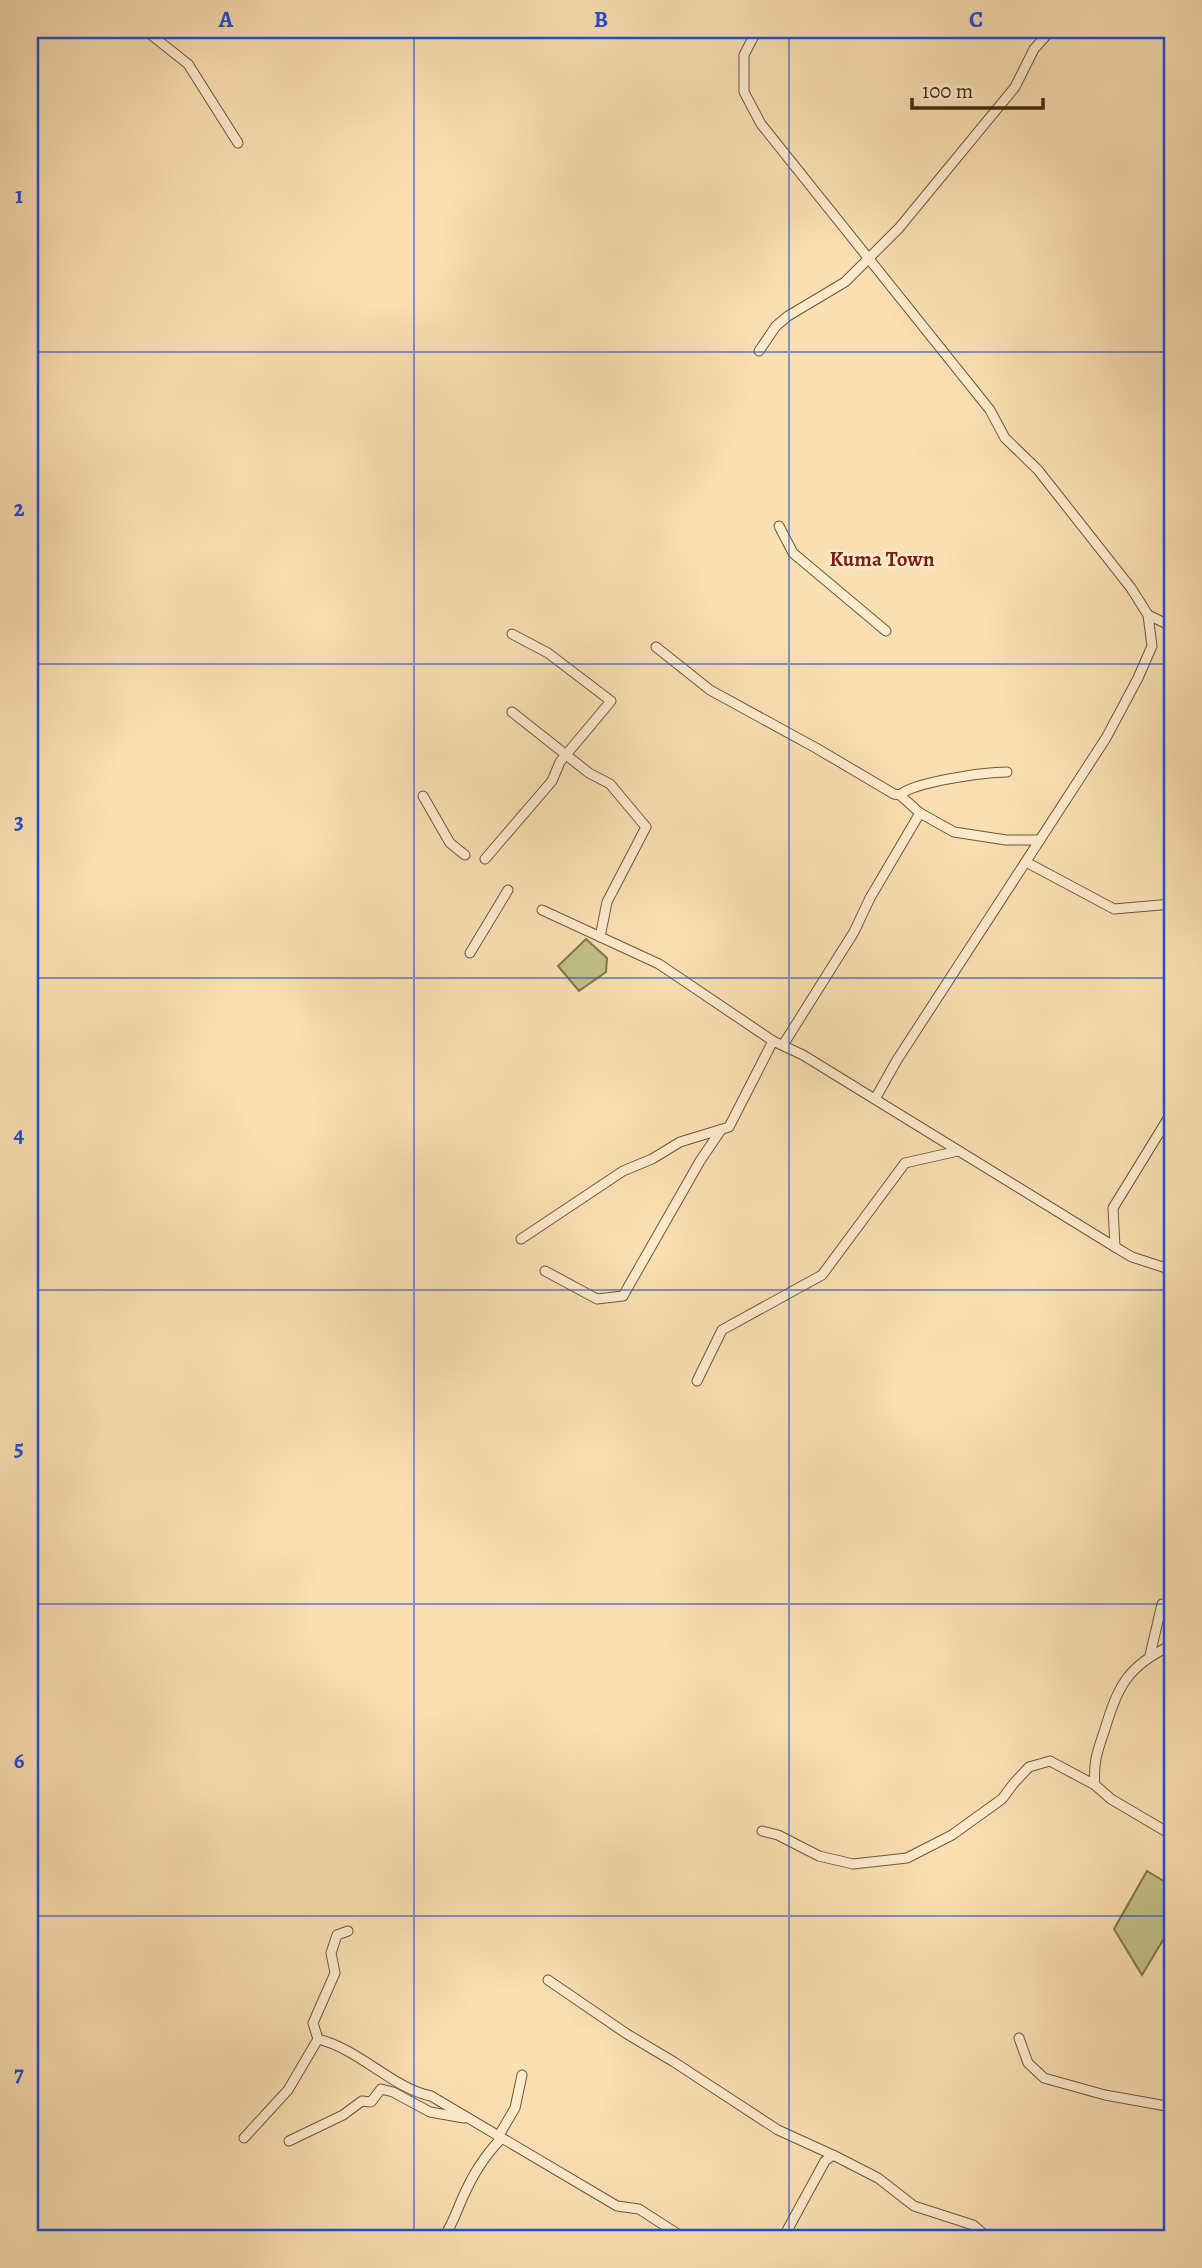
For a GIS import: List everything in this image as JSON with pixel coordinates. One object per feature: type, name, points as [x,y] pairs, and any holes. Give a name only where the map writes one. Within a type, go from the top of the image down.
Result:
[{"type":"street","points":[[145,30],[188,64],[238,143]]},
{"type":"street","points":[[757,30],[744,55],[744,92],[761,124],[990,411],[1005,438],[1038,470],[1131,588],[1148,615],[1152,646],[1106,738],[897,1060],[875,1099]]},
{"type":"street","points":[[759,351],[776,326],[845,282],[899,228],[1015,88],[1034,49],[1051,30]]},
{"type":"street","points":[[779,526],[793,553],[886,631]]},
{"type":"street","points":[[1148,615],[1172,629]]},
{"type":"street","points":[[485,859],[552,781],[565,755],[611,701],[548,653],[512,634]]},
{"type":"street","points":[[656,647],[710,690],[900,795],[920,813],[954,831],[1006,841],[1040,839]]},
{"type":"street","points":[[512,712],[589,773],[610,784],[646,827],[607,902],[600,937]]},
{"type":"street","points":[[900,795],[906,789],[989,772],[1007,772]]},
{"type":"street","points":[[423,796],[450,843],[465,855]]},
{"type":"street","points":[[783,1045],[854,932],[870,898],[920,813]]},
{"type":"street","points":[[1026,862],[1114,909],[1172,904],[1172,884]]},
{"type":"street","points":[[470,953],[508,890]]},
{"type":"street","points":[[542,910],[659,964],[773,1041],[803,1055],[1115,1247],[1132,1257],[1172,1270]]},
{"type":"street","points":[[521,1239],[623,1171],[652,1159],[680,1142],[729,1127],[773,1041]]},
{"type":"street","points":[[1115,1247],[1113,1208],[1172,1112]]},
{"type":"street","points":[[545,1271],[597,1299],[622,1296],[700,1161],[721,1130]]},
{"type":"street","points":[[697,1381],[722,1330],[822,1275],[905,1163],[958,1151]]},
{"type":"street","points":[[1150,1655],[1162,1604]]},
{"type":"street","points":[[1095,1785],[1093,1766],[1115,1697],[1126,1678],[1150,1655],[1172,1645]]},
{"type":"street","points":[[762,1831],[778,1835],[820,1856],[853,1864],[907,1858],[952,1835],[1002,1799],[1029,1767],[1050,1761],[1095,1785],[1111,1799],[1172,1835]]},
{"type":"street","points":[[244,2138],[288,2090],[318,2039],[313,2023],[335,1973],[331,1953],[337,1935],[348,1931]]},
{"type":"street","points":[[548,1980],[778,2130],[878,2178],[914,2206],[973,2225],[988,2238]]},
{"type":"street","points":[[1019,2038],[1028,2063],[1044,2078],[1105,2095],[1172,2107]]},
{"type":"street","points":[[318,2039],[337,2044],[415,2092],[431,2095],[617,2206],[639,2209],[684,2238]]},
{"type":"street","points":[[443,2238],[451,2227],[463,2196],[484,2157],[500,2138],[515,2108],[522,2075]]},
{"type":"street","points":[[289,2141],[343,2115],[362,2101],[371,2102],[381,2089],[393,2092],[430,2112],[469,2119]]},
{"type":"street","points":[[783,2238],[825,2161],[833,2155]]},
{"type":"shaded area","points":[[586,939],[607,958],[606,972],[579,991],[558,966]]},
{"type":"shaded area","points":[[1147,1871],[1172,1886],[1172,1945],[1163,1940],[1142,1975],[1114,1929]]},
{"type":"district","name":"Kuma Town","points":[[882,559]]}]
